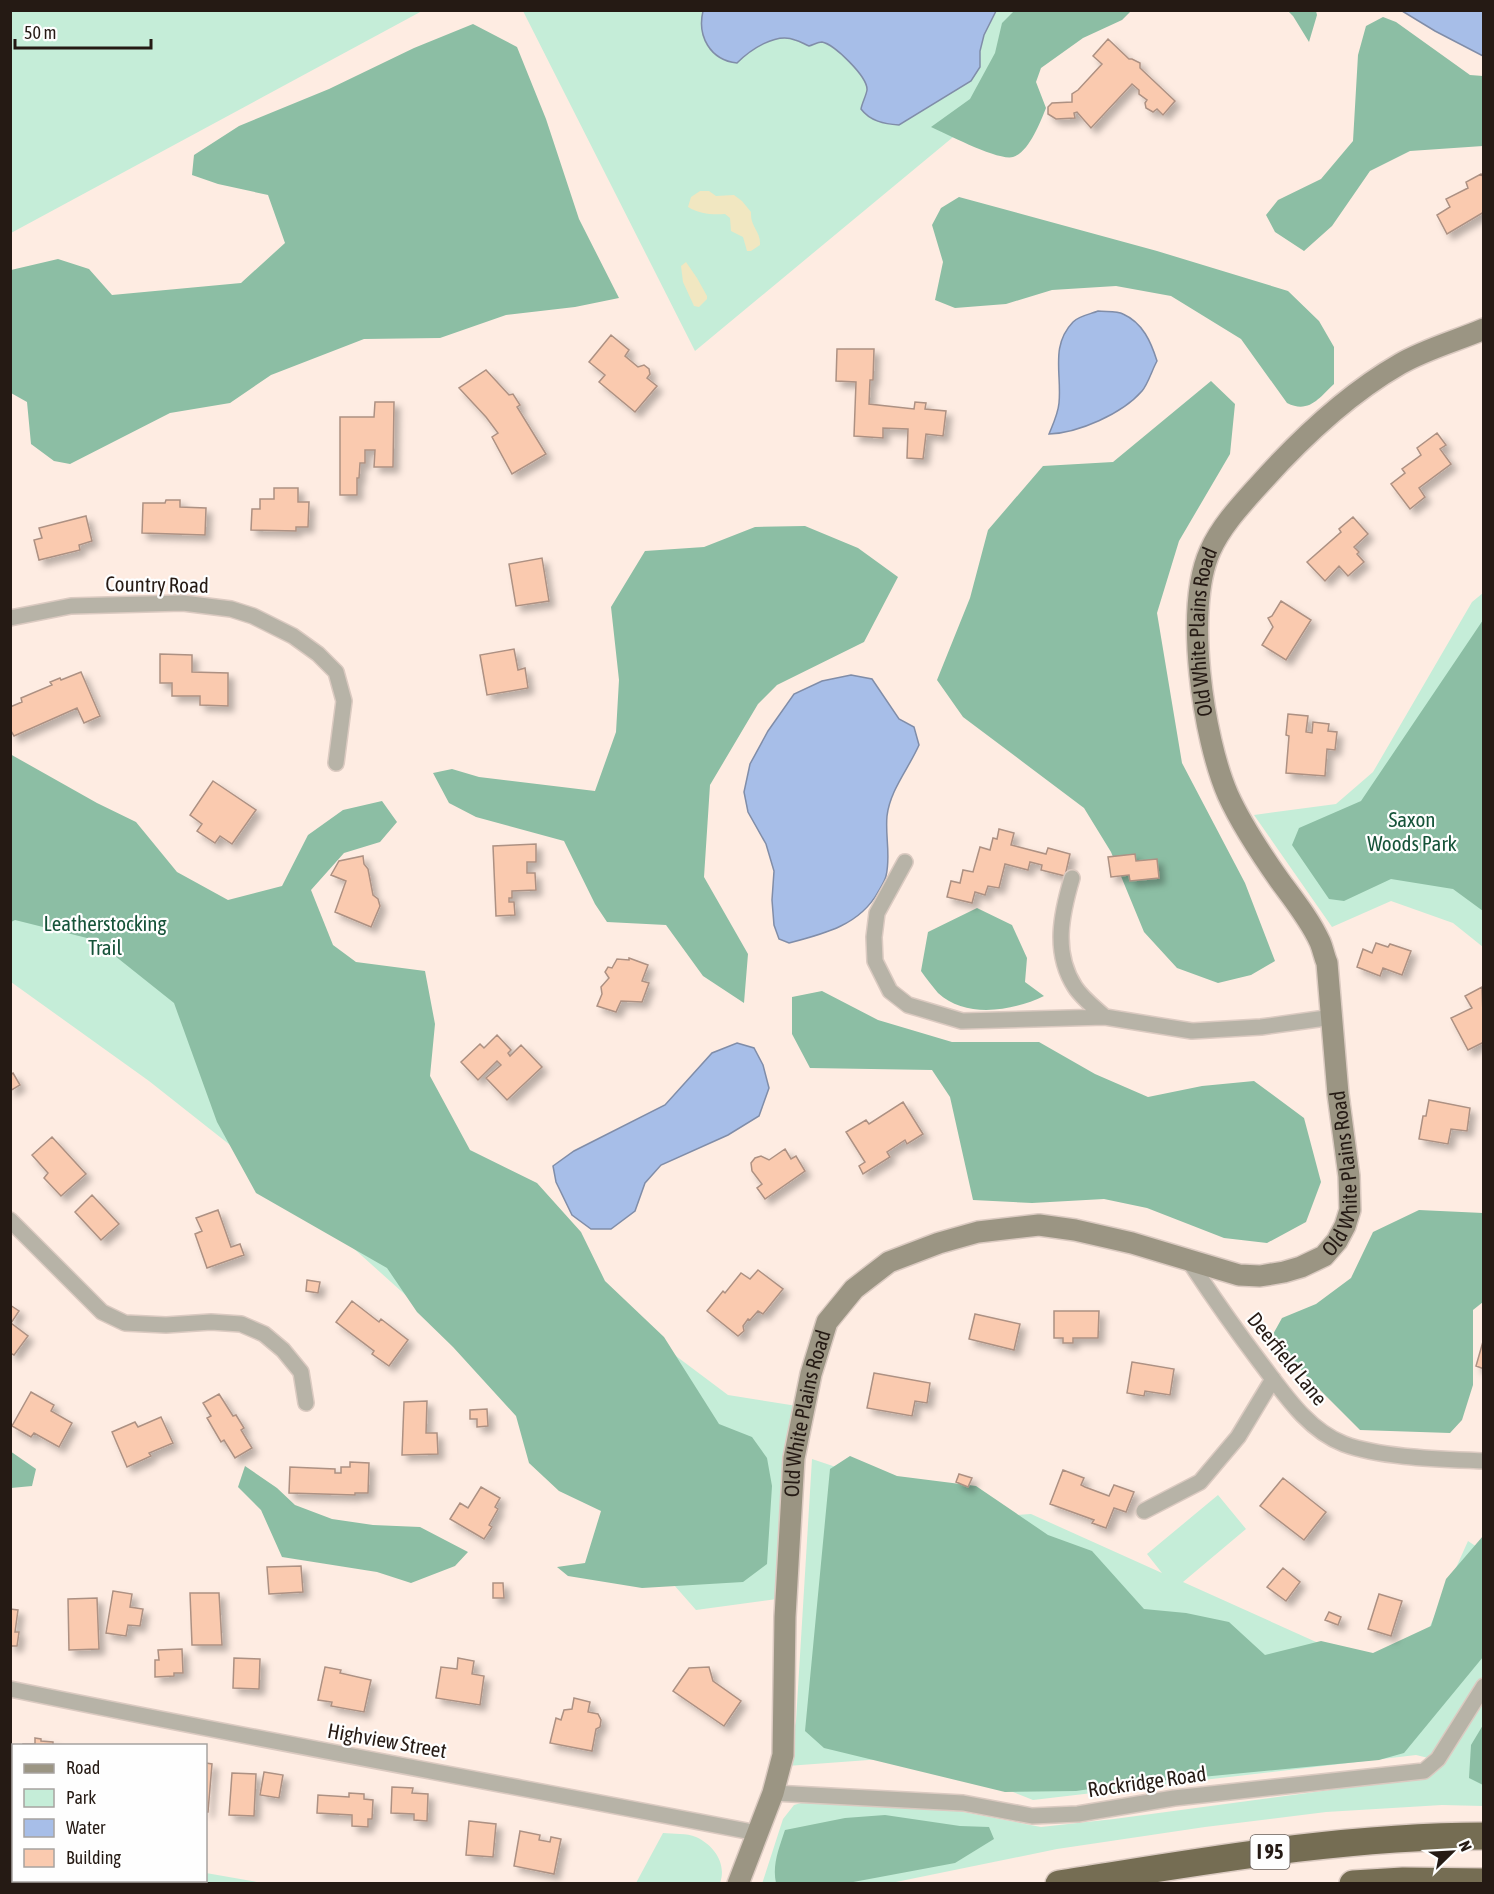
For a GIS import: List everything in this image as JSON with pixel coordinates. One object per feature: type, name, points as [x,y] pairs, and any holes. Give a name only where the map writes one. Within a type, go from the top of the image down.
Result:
[{"type":"highway","name":"I 95","points":[[1059,1884],[1313,1846],[1401,1839],[1484,1836]]},
{"type":"highway","points":[[1353,1884],[1403,1881],[1484,1882]]},
{"type":"street","name":"Old White Plains Road","points":[[738,1884],[773,1793],[783,1755],[785,1617],[794,1458],[811,1374],[827,1323],[854,1289],[889,1262],[939,1243],[978,1232],[1039,1225],[1075,1230],[1132,1243],[1239,1275],[1260,1276],[1301,1267],[1324,1256],[1337,1241],[1345,1226],[1350,1209],[1349,1176],[1338,1094],[1327,963],[1320,943],[1299,908],[1254,844],[1228,796],[1203,696],[1197,623],[1201,575],[1210,550],[1228,521],[1299,442],[1322,421],[1376,379],[1401,363],[1484,329]]},
{"type":"street","name":"Country Road","points":[[10,618],[71,606],[183,603],[231,609],[253,616],[293,636],[318,654],[336,672],[344,701],[336,762]]},
{"type":"street","points":[[905,862],[877,913],[874,937],[876,961],[890,991],[908,1005],[962,1021],[1105,1017],[1192,1031],[1261,1027],[1333,1017]]},
{"type":"street","points":[[1072,878],[1065,903],[1060,939],[1063,960],[1075,988],[1105,1017]]},
{"type":"street","points":[[10,1220],[102,1312],[125,1323],[241,1324],[264,1334],[283,1350],[301,1372],[306,1403]]},
{"type":"street","name":"Deerfield Lane","points":[[1190,1261],[1224,1315],[1303,1417],[1330,1437],[1345,1444],[1383,1453],[1484,1461]]},
{"type":"street","points":[[1144,1511],[1200,1482],[1238,1437],[1273,1379]]},
{"type":"street","name":"Rockridge Road","points":[[773,1793],[963,1803],[1032,1816],[1078,1814],[1174,1798],[1424,1771],[1438,1759],[1484,1686]]},
{"type":"street","name":"Highview Street","points":[[10,1689],[249,1738],[757,1833]]},
{"type":"green space","points":[[11,10],[422,10],[422,11],[11,233]]},
{"type":"green space","points":[[523,11],[1105,11],[695,351]]},
{"type":"green space","points":[[1014,11],[1131,11],[1122,20],[1083,38],[1041,68],[1036,82],[1046,108],[1041,121],[1024,149],[1013,157],[1006,157],[960,141],[931,127],[970,99],[995,53],[1002,23]]},
{"type":"green space","points":[[1288,11],[1316,11],[1317,15],[1309,42],[1293,16]]},
{"type":"green space","points":[[1383,17],[1396,22],[1470,75],[1483,76],[1483,146],[1410,151],[1370,171],[1332,226],[1304,251],[1275,232],[1266,215],[1278,200],[1321,179],[1353,141],[1358,55],[1366,26]]},
{"type":"green space","points":[[473,24],[517,47],[546,119],[579,219],[619,298],[575,307],[506,315],[440,338],[364,339],[271,375],[230,403],[170,413],[70,464],[54,461],[31,444],[27,402],[11,393],[11,270],[58,259],[89,269],[112,295],[241,283],[285,243],[268,195],[218,184],[192,175],[194,155],[239,126],[329,89],[414,48]]},
{"type":"green space","points":[[959,197],[1157,251],[1288,291],[1319,321],[1334,347],[1334,384],[1308,406],[1295,406],[1287,403],[1241,339],[1171,296],[1116,286],[1052,290],[1006,304],[955,308],[935,300],[943,262],[932,225],[941,208]]},
{"type":"green space","points":[[1211,381],[1235,404],[1230,454],[1179,541],[1157,613],[1182,763],[1245,883],[1275,961],[1251,975],[1218,983],[1177,968],[1144,932],[1111,852],[1084,808],[963,717],[937,680],[970,598],[988,530],[1043,466],[1113,462]]},
{"type":"green space","points":[[805,526],[858,548],[898,577],[864,642],[777,685],[758,704],[710,785],[704,877],[748,954],[744,1003],[703,976],[666,925],[607,922],[595,904],[564,841],[476,817],[449,803],[433,773],[452,769],[479,777],[595,791],[616,732],[619,680],[611,607],[645,551],[704,547],[755,527]]},
{"type":"green space","name":"Saxon Woods Park","points":[[1483,593],[1483,947],[1453,923],[1391,901],[1332,927],[1254,815],[1336,804],[1373,772],[1472,602]]},
{"type":"green space","name":"Saxon Woods Park","points":[[1483,620],[1483,911],[1453,889],[1391,879],[1344,901],[1329,899],[1292,845],[1299,828],[1361,801]]},
{"type":"green space","name":"Leatherstocking Trail","points":[[10,754],[97,803],[136,822],[177,872],[228,900],[282,886],[308,835],[343,810],[382,801],[397,822],[380,842],[344,853],[311,890],[333,945],[356,962],[425,971],[435,1024],[430,1076],[470,1150],[537,1183],[581,1232],[605,1281],[664,1337],[719,1424],[752,1437],[767,1458],[772,1486],[767,1564],[743,1582],[642,1588],[568,1576],[557,1567],[585,1563],[601,1511],[559,1491],[529,1463],[516,1416],[453,1347],[417,1312],[387,1268],[256,1193],[217,1122],[174,1003],[95,940],[15,920],[11,922]]},
{"type":"green space","name":"Leatherstocking Trail","points":[[11,766],[644,1332],[728,1395],[797,1406],[777,1599],[696,1610],[470,1353],[302,1202],[149,1081],[11,982]]},
{"type":"green space","points":[[977,908],[1012,925],[1027,958],[1025,982],[1044,996],[1018,1006],[990,1010],[976,1009],[962,1007],[949,1001],[929,982],[921,971],[928,932]]},
{"type":"green space","points":[[822,991],[878,1020],[952,1042],[1039,1042],[1095,1074],[1148,1097],[1202,1086],[1254,1081],[1304,1118],[1321,1182],[1306,1222],[1267,1243],[1224,1238],[1147,1208],[1104,1199],[1032,1203],[973,1200],[950,1097],[932,1070],[810,1068],[792,1034],[792,997]]},
{"type":"green space","points":[[1419,1210],[1483,1213],[1483,1302],[1473,1310],[1473,1385],[1462,1420],[1450,1433],[1360,1430],[1309,1379],[1272,1336],[1282,1318],[1316,1304],[1351,1278],[1373,1232]]},
{"type":"green space","points":[[10,1451],[36,1469],[32,1486],[11,1488]]},
{"type":"green space","points":[[850,1456],[897,1476],[976,1486],[1048,1535],[1092,1551],[1144,1609],[1186,1613],[1229,1622],[1265,1655],[1321,1641],[1373,1653],[1431,1626],[1446,1579],[1483,1536],[1483,1657],[1404,1753],[1379,1760],[1076,1791],[1005,1792],[824,1748],[805,1731],[830,1469]]},
{"type":"green space","points":[[812,1459],[985,1517],[1031,1514],[1162,1573],[1147,1554],[1218,1495],[1246,1529],[1183,1582],[1405,1682],[1468,1541],[1483,1551],[1483,1806],[1442,1805],[1326,1812],[1205,1827],[1057,1849],[891,1883],[762,1884],[783,1819],[794,1805],[811,1800],[921,1804],[1041,1827],[1417,1778],[1432,1774],[1445,1762],[1416,1755],[1033,1800],[923,1756],[787,1766],[796,1721]]},
{"type":"green space","points":[[245,1466],[277,1488],[295,1505],[332,1519],[373,1525],[420,1527],[468,1552],[455,1566],[411,1583],[377,1572],[282,1557],[261,1510],[238,1487]]},
{"type":"green space","points":[[1483,1725],[1484,1785],[1469,1778],[1471,1745]]},
{"type":"green space","points":[[885,1815],[960,1826],[989,1827],[994,1839],[955,1863],[848,1883],[776,1883],[778,1850],[785,1830],[845,1818]]},
{"type":"green space","points":[[663,1833],[692,1836],[708,1845],[720,1862],[722,1876],[720,1883],[636,1883]]},
{"type":"green space","points":[[10,1836],[12,1837],[12,1882],[207,1882],[207,1873],[263,1883],[11,1883]]},
{"type":"sand","points":[[700,191],[709,191],[716,196],[734,195],[742,201],[751,212],[760,245],[747,251],[743,237],[731,231],[730,218],[725,214],[706,213],[688,207],[691,197]]},
{"type":"sand","points":[[686,262],[707,296],[699,307],[694,306],[683,282],[681,266]]},
{"type":"water","points":[[703,10],[996,11],[984,35],[980,51],[980,67],[971,81],[899,125],[878,121],[861,109],[867,90],[866,84],[849,62],[827,44],[820,42],[809,46],[797,40],[780,38],[756,48],[737,63],[728,61],[713,52],[704,38]]},
{"type":"water","points":[[1402,11],[1483,11],[1483,56],[1435,31]]},
{"type":"water","points":[[1098,311],[1121,313],[1136,322],[1149,340],[1157,361],[1144,388],[1123,407],[1086,426],[1049,434],[1059,403],[1058,361],[1062,341],[1066,331],[1075,320]]},
{"type":"water","points":[[851,675],[872,679],[899,719],[914,727],[919,745],[889,806],[887,868],[885,880],[878,892],[861,913],[851,920],[828,932],[789,943],[779,939],[774,925],[772,900],[774,871],[766,844],[748,812],[744,792],[750,764],[768,731],[794,694],[822,681]]},
{"type":"water","points":[[737,1043],[754,1048],[763,1065],[769,1088],[759,1116],[728,1135],[661,1165],[645,1183],[635,1211],[611,1229],[591,1229],[572,1215],[556,1182],[553,1166],[574,1151],[665,1105],[712,1053]]},
{"type":"building","points":[[1108,39],[1129,59],[1140,63],[1140,68],[1175,101],[1163,115],[1157,109],[1153,112],[1146,108],[1147,100],[1132,84],[1091,128],[1077,112],[1074,113],[1075,118],[1056,119],[1048,114],[1048,107],[1052,103],[1072,102],[1072,94],[1102,64],[1093,56]]},
{"type":"building","points":[[1481,174],[1484,178],[1484,212],[1447,234],[1437,215],[1450,207],[1446,199],[1468,188],[1466,182]]},
{"type":"building","points":[[611,335],[629,350],[625,356],[638,367],[644,365],[649,369],[650,374],[647,378],[657,386],[635,412],[599,382],[605,375],[589,362]]},
{"type":"building","points":[[837,349],[874,349],[873,380],[870,380],[869,404],[914,409],[915,402],[926,403],[925,409],[946,411],[943,436],[926,434],[923,459],[907,458],[908,429],[883,428],[883,438],[854,436],[856,382],[836,381]]},
{"type":"building","points":[[486,370],[509,395],[513,394],[520,405],[517,407],[546,454],[512,474],[492,437],[498,433],[459,388]]},
{"type":"building","points":[[375,402],[394,402],[393,467],[374,467],[375,450],[365,450],[365,463],[360,463],[359,478],[357,478],[357,495],[340,495],[340,417],[374,417]]},
{"type":"building","points":[[1437,433],[1446,445],[1440,449],[1451,464],[1419,488],[1425,497],[1410,509],[1391,484],[1405,473],[1402,469],[1421,455],[1417,448]]},
{"type":"building","points":[[274,488],[298,488],[298,502],[309,502],[308,527],[296,527],[296,531],[251,530],[252,509],[260,509],[260,499],[274,499]]},
{"type":"building","points":[[166,500],[180,500],[180,507],[206,508],[205,535],[142,533],[143,503],[165,503]]},
{"type":"building","points":[[86,516],[92,541],[79,545],[80,550],[39,560],[34,540],[42,538],[39,528]]},
{"type":"building","points":[[1353,517],[1368,534],[1354,547],[1364,562],[1348,576],[1339,566],[1325,581],[1307,562],[1341,532],[1339,529]]},
{"type":"building","points":[[542,558],[549,601],[516,606],[509,564]]},
{"type":"building","points":[[1281,601],[1311,620],[1286,660],[1262,645],[1273,627],[1268,618],[1272,616]]},
{"type":"building","points":[[514,649],[518,670],[525,668],[528,688],[487,695],[480,655]]},
{"type":"building","points":[[160,654],[192,655],[192,672],[228,673],[228,706],[200,705],[200,696],[172,696],[172,683],[160,683]]},
{"type":"building","points":[[81,672],[100,716],[84,723],[77,708],[14,736],[10,729],[10,707],[22,702],[21,698],[52,685],[50,682]]},
{"type":"building","points":[[1288,714],[1308,716],[1306,732],[1312,733],[1313,722],[1329,724],[1328,731],[1337,732],[1335,750],[1327,749],[1325,776],[1286,773]]},
{"type":"building","points":[[213,781],[256,810],[232,844],[220,836],[215,843],[197,831],[202,824],[190,815]]},
{"type":"building","points":[[999,829],[1014,833],[1011,845],[1046,854],[1048,848],[1070,854],[1065,876],[1041,870],[1042,865],[1030,862],[1028,870],[1005,864],[999,888],[988,886],[985,895],[975,892],[972,903],[947,897],[951,881],[960,883],[963,870],[973,872],[980,847],[990,850],[993,838],[997,839]]},
{"type":"building","points":[[536,844],[536,862],[527,862],[527,873],[535,873],[536,890],[512,891],[512,898],[509,898],[509,902],[514,902],[515,915],[496,916],[493,846]]},
{"type":"building","points":[[1135,854],[1136,861],[1157,859],[1159,878],[1130,881],[1129,875],[1111,877],[1108,857]]},
{"type":"building","points":[[363,856],[373,895],[378,899],[380,906],[371,927],[335,912],[346,881],[331,875],[339,861]]},
{"type":"building","points":[[1376,943],[1388,947],[1390,944],[1411,951],[1402,975],[1383,968],[1380,976],[1357,967],[1363,949],[1372,953]]},
{"type":"building","points":[[629,958],[648,965],[642,981],[649,983],[642,1002],[621,1001],[616,1012],[597,1006],[602,994],[601,987],[609,978],[605,972],[608,967],[612,968],[617,959],[629,960]]},
{"type":"building","points":[[1482,987],[1484,1042],[1468,1050],[1451,1018],[1472,1008],[1465,996]]},
{"type":"building","points":[[497,1035],[511,1050],[508,1053],[510,1056],[521,1045],[542,1067],[507,1100],[486,1078],[501,1065],[497,1061],[478,1080],[461,1062],[480,1044],[484,1048]]},
{"type":"building","points":[[13,1073],[20,1085],[10,1091],[10,1075]]},
{"type":"building","points":[[1429,1100],[1470,1108],[1467,1131],[1451,1129],[1448,1144],[1419,1139],[1423,1116],[1426,1116]]},
{"type":"building","points":[[903,1102],[923,1134],[907,1144],[905,1140],[887,1152],[890,1157],[863,1174],[859,1166],[865,1162],[846,1132],[866,1120],[869,1124]]},
{"type":"building","points":[[52,1137],[86,1174],[61,1196],[44,1178],[48,1173],[32,1155]]},
{"type":"building","points":[[785,1149],[791,1159],[796,1156],[805,1171],[765,1199],[757,1188],[762,1184],[752,1171],[751,1163],[755,1158],[761,1156],[769,1160]]},
{"type":"building","points":[[92,1195],[119,1224],[101,1240],[75,1212]]},
{"type":"building","points":[[218,1210],[231,1247],[240,1244],[244,1255],[207,1268],[195,1234],[202,1231],[196,1218]]},
{"type":"building","points":[[758,1270],[783,1289],[763,1314],[758,1311],[750,1320],[748,1319],[743,1326],[744,1331],[738,1336],[707,1311],[741,1273],[750,1279]]},
{"type":"building","points":[[307,1280],[320,1282],[318,1293],[306,1291]]},
{"type":"building","points":[[352,1301],[379,1322],[381,1319],[408,1340],[389,1366],[372,1354],[374,1351],[336,1322]]},
{"type":"building","points":[[10,1305],[19,1311],[11,1323],[28,1336],[14,1355],[10,1353]]},
{"type":"building","points":[[1054,1311],[1099,1311],[1098,1338],[1073,1338],[1073,1343],[1063,1343],[1063,1338],[1054,1338]]},
{"type":"building","points":[[975,1314],[1020,1324],[1014,1350],[969,1339]]},
{"type":"building","points":[[1484,1338],[1484,1369],[1476,1366]]},
{"type":"building","points":[[1132,1362],[1174,1369],[1170,1395],[1145,1391],[1144,1396],[1127,1393]]},
{"type":"building","points":[[874,1373],[930,1383],[927,1403],[915,1401],[912,1416],[867,1408]]},
{"type":"building","points":[[31,1392],[54,1405],[51,1411],[72,1423],[59,1447],[34,1433],[31,1437],[12,1426]]},
{"type":"building","points":[[219,1394],[244,1428],[241,1430],[252,1448],[235,1458],[224,1440],[221,1442],[207,1418],[211,1416],[203,1403]]},
{"type":"building","points":[[427,1401],[426,1433],[437,1433],[438,1454],[402,1455],[404,1402]]},
{"type":"building","points":[[487,1409],[488,1426],[477,1427],[477,1419],[470,1419],[470,1410]]},
{"type":"building","points":[[161,1417],[173,1443],[149,1453],[151,1456],[127,1467],[112,1432],[135,1422],[138,1427]]},
{"type":"building","points":[[350,1462],[369,1463],[368,1493],[355,1493],[355,1495],[289,1493],[290,1467],[335,1469],[335,1473],[341,1473],[341,1467],[350,1467]]},
{"type":"building","points":[[1063,1470],[1084,1478],[1081,1485],[1109,1496],[1114,1485],[1134,1492],[1126,1512],[1114,1508],[1106,1528],[1092,1523],[1094,1520],[1050,1504]]},
{"type":"building","points":[[959,1474],[972,1478],[968,1487],[956,1482]]},
{"type":"building","points":[[1283,1478],[1326,1512],[1304,1540],[1260,1506]]},
{"type":"building","points":[[481,1487],[500,1498],[495,1507],[498,1509],[489,1525],[492,1527],[484,1539],[450,1519],[460,1503],[468,1508]]},
{"type":"building","points":[[301,1566],[303,1592],[269,1594],[267,1567]]},
{"type":"building","points":[[1283,1568],[1300,1582],[1286,1601],[1267,1587]]},
{"type":"building","points":[[493,1583],[503,1583],[504,1598],[493,1598]]},
{"type":"building","points":[[113,1591],[132,1594],[130,1607],[143,1609],[140,1626],[128,1625],[126,1636],[106,1633]]},
{"type":"building","points":[[190,1593],[219,1593],[222,1645],[192,1645]]},
{"type":"building","points":[[1379,1594],[1402,1601],[1391,1636],[1368,1629]]},
{"type":"building","points":[[97,1598],[99,1649],[69,1650],[68,1599]]},
{"type":"building","points":[[10,1609],[18,1610],[15,1632],[19,1632],[17,1646],[10,1646]]},
{"type":"building","points":[[1329,1612],[1341,1617],[1338,1625],[1325,1620]]},
{"type":"building","points":[[182,1649],[183,1673],[155,1677],[155,1660],[159,1660],[158,1650]]},
{"type":"building","points":[[234,1658],[260,1659],[259,1689],[233,1688]]},
{"type":"building","points":[[458,1658],[474,1661],[472,1674],[484,1676],[480,1705],[436,1698],[441,1667],[457,1669]]},
{"type":"building","points":[[325,1667],[371,1680],[364,1712],[331,1706],[332,1702],[318,1700]]},
{"type":"building","points":[[709,1667],[713,1681],[741,1701],[724,1726],[673,1691],[689,1668]]},
{"type":"building","points":[[574,1698],[590,1702],[588,1712],[598,1714],[601,1720],[600,1727],[596,1729],[592,1751],[550,1743],[556,1718],[561,1720],[564,1710],[572,1709]]},
{"type":"building","points":[[35,1738],[53,1742],[53,1744],[35,1744]]},
{"type":"building","points":[[207,1763],[212,1764],[207,1812]]},
{"type":"building","points":[[264,1772],[283,1775],[279,1798],[260,1795]]},
{"type":"building","points":[[232,1773],[256,1774],[254,1816],[229,1815]]},
{"type":"building","points":[[392,1787],[413,1788],[412,1793],[428,1794],[427,1821],[414,1820],[414,1814],[391,1813]]},
{"type":"building","points":[[349,1793],[364,1794],[364,1799],[373,1800],[372,1819],[368,1819],[368,1827],[352,1826],[352,1815],[317,1813],[318,1795],[349,1797]]},
{"type":"building","points":[[469,1821],[496,1824],[493,1857],[466,1855]]},
{"type":"building","points":[[520,1831],[540,1835],[539,1840],[550,1842],[551,1837],[561,1839],[554,1874],[514,1866]]}]
